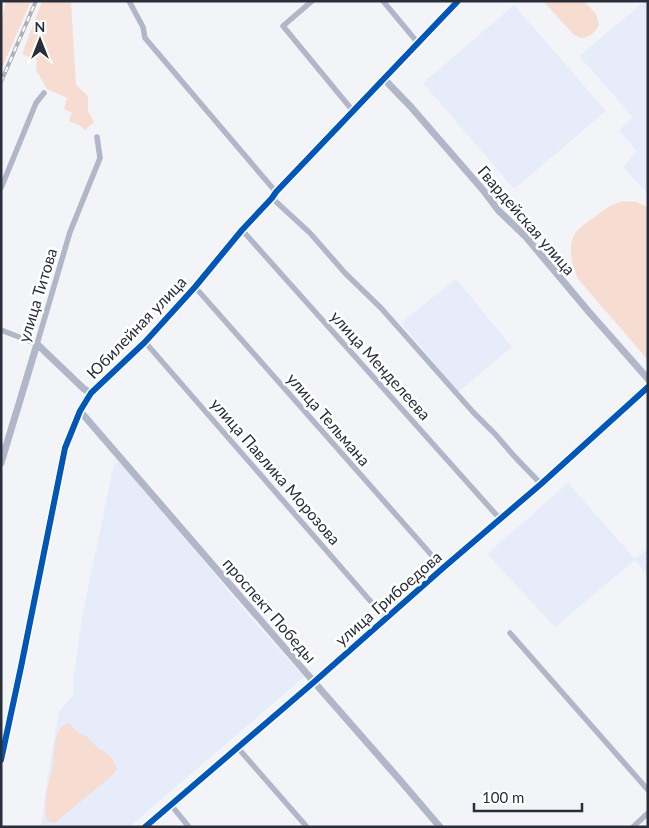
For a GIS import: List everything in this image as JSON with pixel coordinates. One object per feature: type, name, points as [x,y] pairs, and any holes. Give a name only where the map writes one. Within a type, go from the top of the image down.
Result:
[{"type":"street","points":[[129,1],[144,27],[145,38],[274,195],[381,308],[541,484]]},
{"type":"street","points":[[312,1],[283,26],[353,111]]},
{"type":"street","points":[[383,1],[418,42]]},
{"type":"street","name":"Юбилейная улица","points":[[1,760],[22,667],[65,448],[80,411],[91,393],[145,342],[195,288],[242,230],[274,195],[458,1]]},
{"type":"street","name":"Гвардейская улица","points":[[384,79],[411,107],[498,210],[526,237],[648,379]]},
{"type":"street","points":[[1,188],[36,103],[44,93]]},
{"type":"street","name":"улица Титова","points":[[1,463],[70,232],[100,158],[98,137]]},
{"type":"street","name":"улица Менделеева","points":[[242,230],[500,519]]},
{"type":"street","name":"улица Тельмана","points":[[195,288],[443,568]]},
{"type":"street","points":[[1,330],[37,344],[84,389],[91,393]]},
{"type":"street","name":"улица Павлика Морозова","points":[[145,342],[386,619]]},
{"type":"street","name":"улица Грибоедова","points":[[145,827],[541,484],[648,387]]},
{"type":"street","name":"проспект Победы","points":[[80,411],[440,827]]},
{"type":"street","points":[[510,632],[648,790]]},
{"type":"street","points":[[238,748],[307,827]]},
{"type":"street","points":[[171,805],[189,827]]},
{"type":"street","points":[[633,827],[648,813]]},
{"type":"shaded area","points":[[6,1],[31,1],[1,70],[1,24]]},
{"type":"shaded area","points":[[42,1],[71,1],[76,85],[88,96],[88,111],[94,122],[85,130],[69,121],[72,113],[64,109],[67,98],[47,89],[36,70],[37,60],[22,54]]},
{"type":"shaded area","points":[[543,1],[584,1],[596,14],[599,25],[590,36],[581,38],[574,35]]},
{"type":"shaded area","points":[[645,1],[648,1],[648,194],[623,167],[637,151],[619,130],[633,117],[579,56]]},
{"type":"shaded area","points":[[514,5],[606,111],[514,189],[423,83]]},
{"type":"shaded area","points":[[623,201],[636,202],[648,207],[648,360],[578,279],[571,255],[572,242],[579,229],[607,208]]},
{"type":"shaded area","points":[[456,279],[512,347],[458,392],[401,323]]},
{"type":"shaded area","points":[[121,461],[250,617],[304,677],[129,827],[41,827],[59,712],[74,694],[74,674],[83,612],[114,464]]},
{"type":"shaded area","points":[[568,483],[635,559],[648,548],[648,575],[635,560],[555,627],[487,554]]},
{"type":"shaded area","points":[[69,723],[76,731],[87,737],[112,758],[117,769],[114,774],[55,823],[47,821],[45,806],[57,736],[63,725]]},
{"type":"railway","points":[[1,82],[36,1]]},
{"type":"cycle path","points":[[1,760],[65,448],[80,411],[91,393],[145,342],[276,192],[458,1]]},
{"type":"cycle path","points":[[145,827],[541,484],[648,387]]}]
